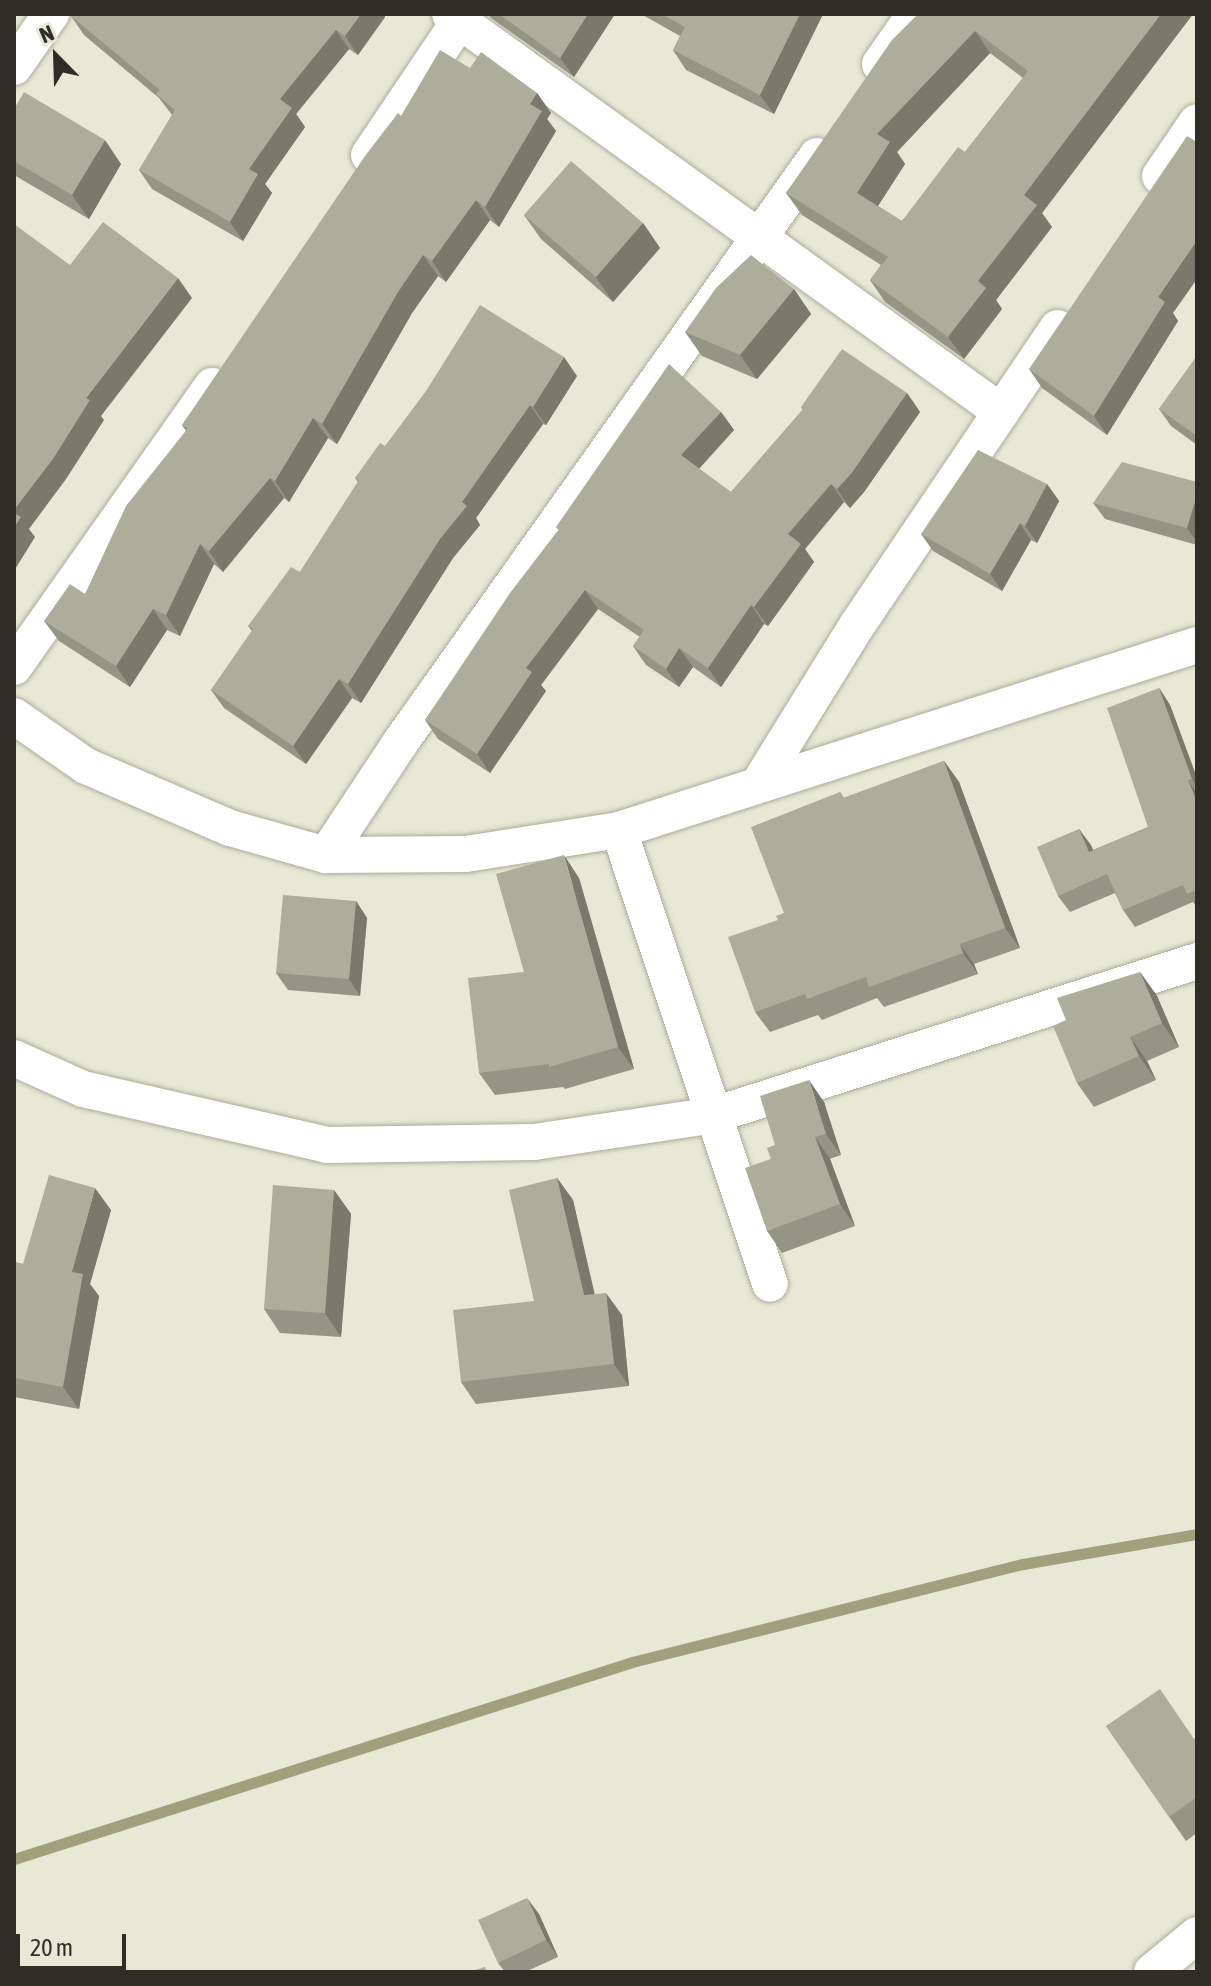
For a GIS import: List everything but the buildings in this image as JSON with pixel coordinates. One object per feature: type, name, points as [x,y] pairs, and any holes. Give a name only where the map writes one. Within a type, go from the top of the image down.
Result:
[{"type":"street","points":[[14,67],[51,14]]},
{"type":"street","points":[[861,93],[915,14]]},
{"type":"street","points":[[350,184],[458,16],[1001,412]]},
{"type":"street","points":[[1143,201],[1197,122]]},
{"type":"street","points":[[326,855],[400,743],[834,132]]},
{"type":"street","points":[[758,785],[858,624],[1081,293]]},
{"type":"street","points":[[14,667],[229,361]]},
{"type":"street","points":[[14,716],[86,766],[230,828],[326,855],[466,854],[619,830],[1197,645]]},
{"type":"street","points":[[619,830],[770,1284]]},
{"type":"street","points":[[14,1058],[83,1089],[327,1145],[534,1142],[714,1115],[1197,961]]},
{"type":"street","points":[[1152,1972],[1197,1935]]},
{"type":"waterway","points":[[14,1859],[632,1662],[1023,1564],[1197,1534]]}]
